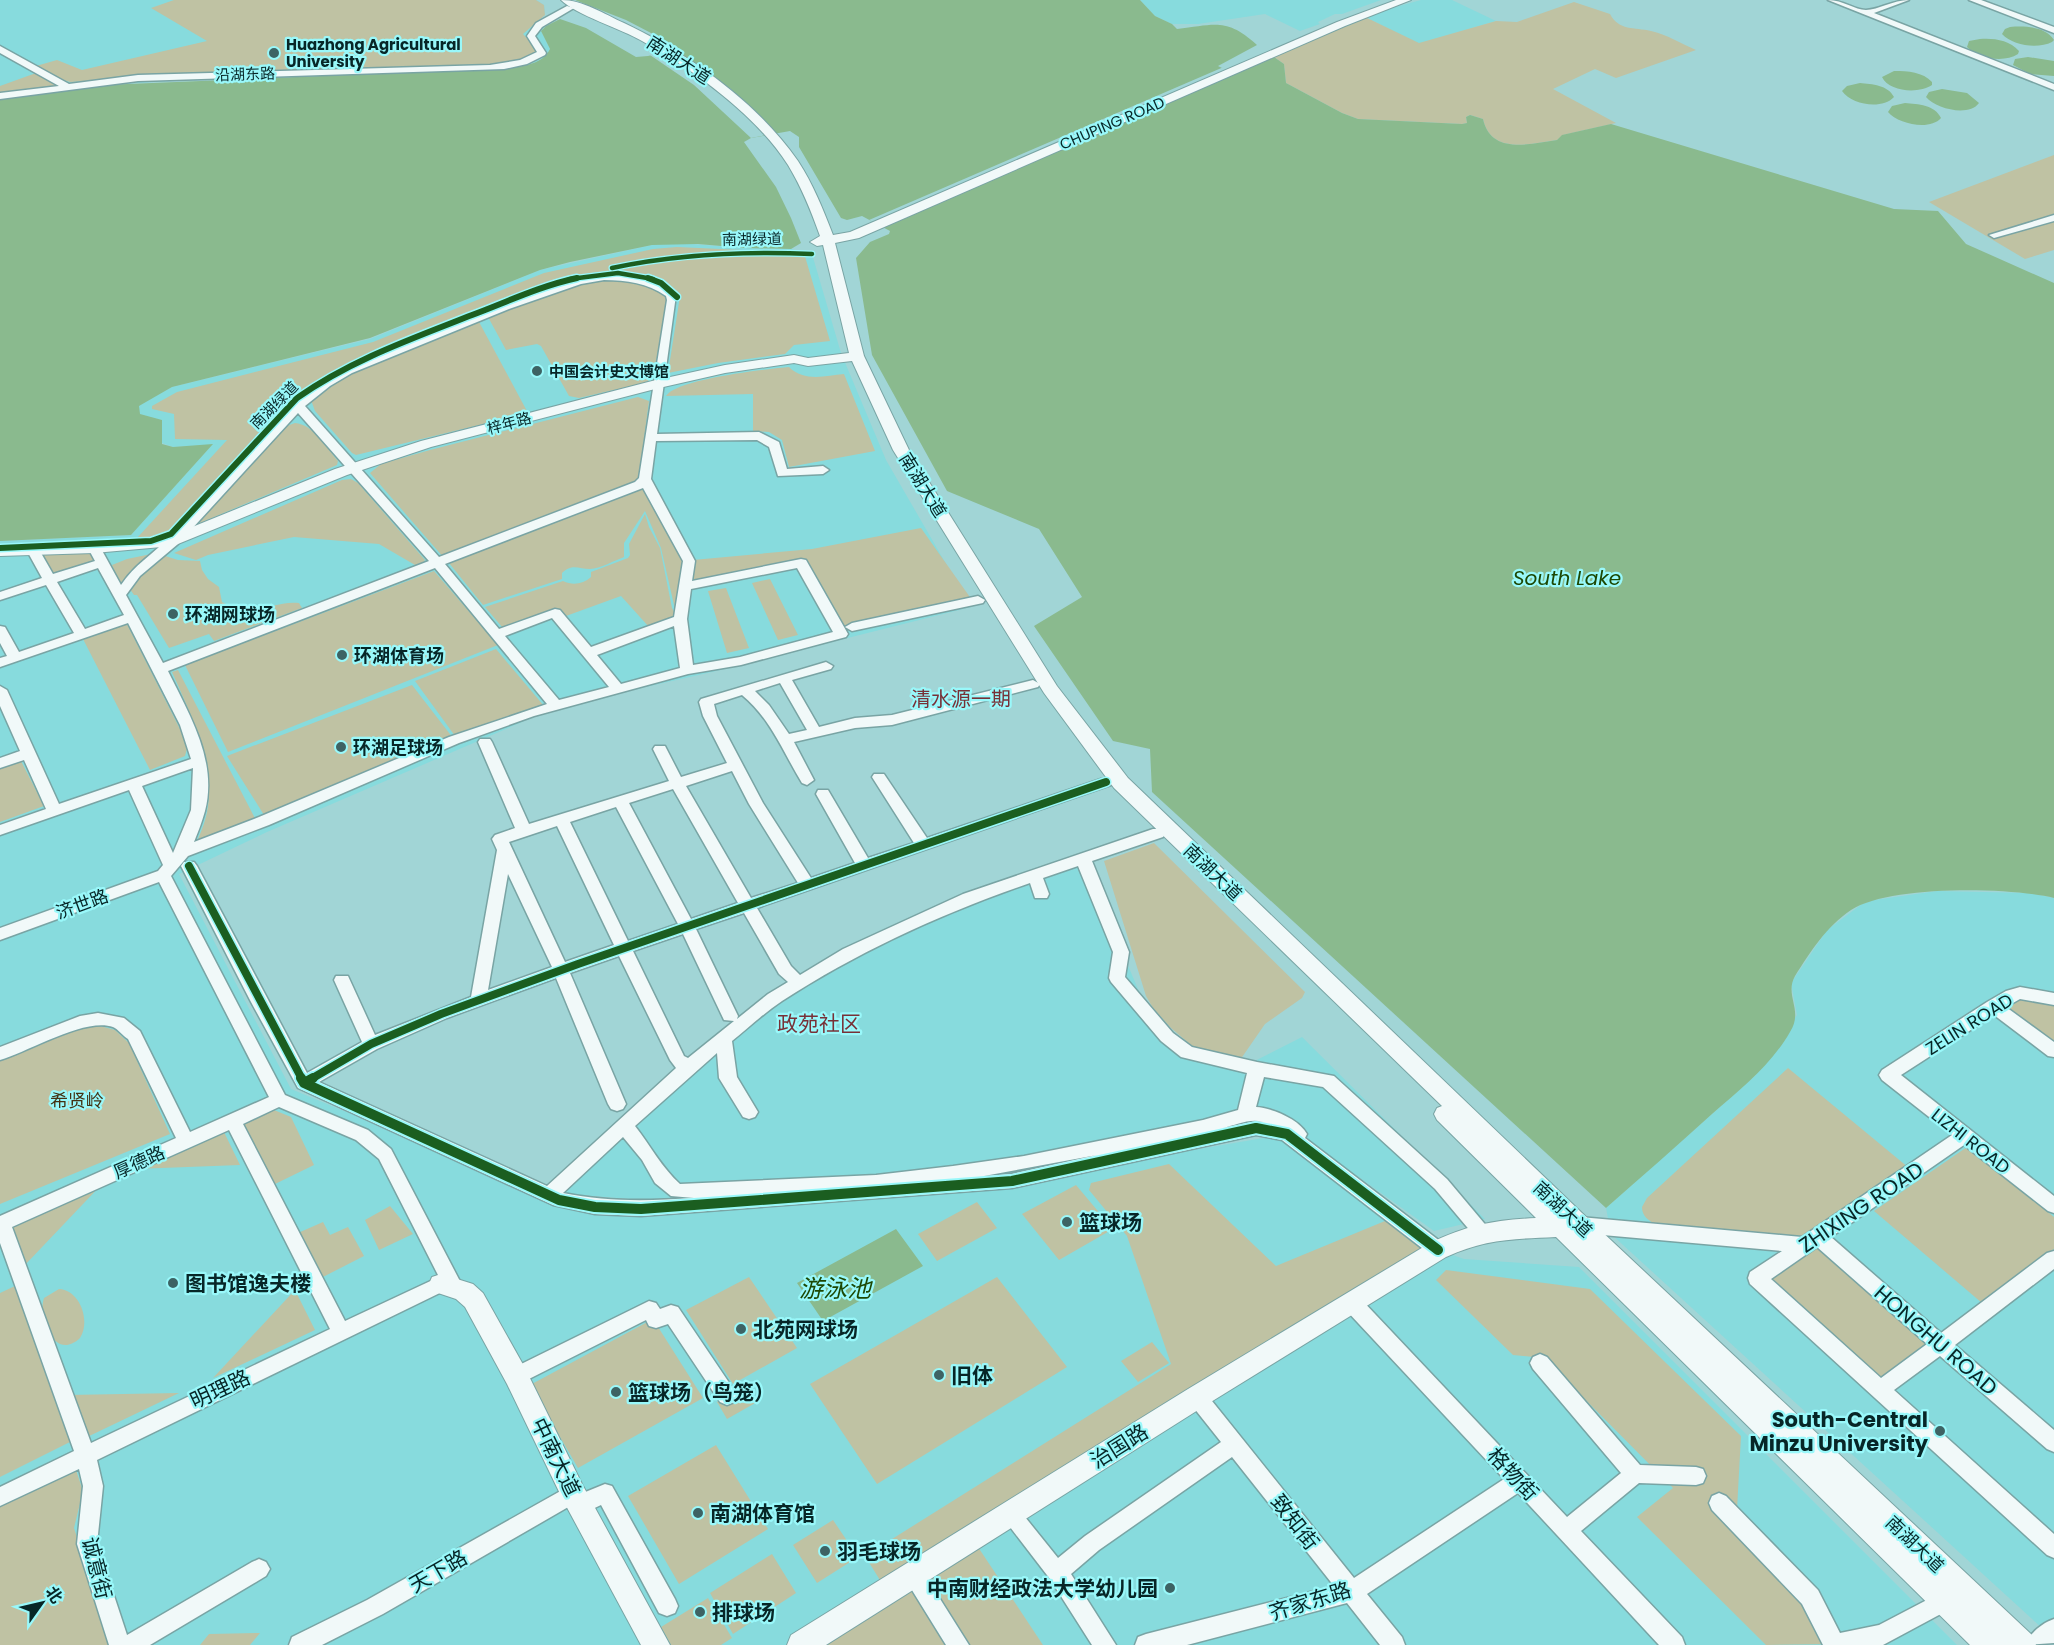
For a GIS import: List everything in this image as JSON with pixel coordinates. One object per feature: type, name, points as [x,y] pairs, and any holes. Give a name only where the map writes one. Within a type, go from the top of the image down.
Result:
[{"type":"main road","name":"CHUPING ROAD","points":[[822,239],[846,238],[876,223],[1395,0]]},
{"type":"main road","name":"CHUPING ROAD","points":[[1310,35],[1406,0]]},
{"type":"main road","name":"南湖大道","points":[[568,4],[690,76],[764,135],[822,239],[863,392],[891,452],[978,600],[1033,684],[1107,782],[1158,833],[1572,1224],[2022,1645]]},
{"type":"main road","name":"南湖大道","points":[[854,357],[901,450],[1050,689],[1121,783],[1572,1224],[1990,1645]]},
{"type":"main road","name":"梓年路","points":[[0,551],[32,549],[97,556],[173,541],[354,467],[426,444],[657,384],[794,359],[808,362],[854,357]]},
{"type":"main road","name":"治国路","points":[[801,1645],[1197,1397],[1442,1248],[1468,1236],[1483,1233],[1572,1224]]},
{"type":"main road","name":"中南大道","points":[[448,1286],[474,1300],[516,1376],[576,1499],[656,1645]]},
{"type":"street","points":[[1832,0],[2054,87]]},
{"type":"street","points":[[1866,13],[1905,0]]},
{"type":"street","points":[[1973,0],[2054,30]]},
{"type":"street","name":"沿湖东路","points":[[0,96],[138,78],[490,68],[513,65],[531,60],[542,53],[541,48],[531,36],[539,25],[556,15],[568,4]]},
{"type":"street","points":[[0,49],[66,86]]},
{"type":"street","points":[[1994,235],[2054,218]]},
{"type":"street","points":[[120,595],[135,573],[173,541],[298,406],[326,384],[371,360],[505,307],[579,281],[604,277],[626,277],[663,289],[671,295],[672,300],[657,384],[645,479],[688,561],[680,619],[687,670]]},
{"type":"street","points":[[298,406],[438,564],[558,707]]},
{"type":"street","points":[[650,438],[759,436],[775,445],[782,473],[823,470]]},
{"type":"street","points":[[160,669],[438,564],[639,485],[645,479]]},
{"type":"street","points":[[32,549],[82,635]]},
{"type":"street","points":[[0,596],[50,579],[97,556],[160,669],[187,725],[199,762],[201,780],[198,810],[186,859],[259,1002],[304,1083],[559,1200],[595,1207],[641,1209],[1012,1182],[1256,1128],[1287,1134],[1442,1248]]},
{"type":"street","points":[[167,871],[186,859],[327,795],[454,740],[529,713],[558,707],[687,670],[741,661],[841,634],[801,563],[685,586]]},
{"type":"street","points":[[852,627],[978,600]]},
{"type":"street","points":[[497,634],[555,613],[618,689]]},
{"type":"street","points":[[0,663],[132,617]]},
{"type":"street","points":[[588,652],[680,619]]},
{"type":"street","points":[[0,630],[15,658]]},
{"type":"street","points":[[807,885],[756,804],[710,716],[706,702],[826,666]]},
{"type":"street","points":[[785,679],[815,732]]},
{"type":"street","points":[[785,740],[855,723],[903,717],[1033,684]]},
{"type":"street","points":[[744,689],[752,695],[785,740],[807,780]]},
{"type":"street","points":[[0,690],[54,810]]},
{"type":"street","points":[[484,742],[524,831]]},
{"type":"street","points":[[660,749],[677,783],[785,970],[799,983]]},
{"type":"street","points":[[0,763],[28,753]]},
{"type":"street","points":[[0,830],[123,786],[135,785],[199,762]]},
{"type":"street","points":[[617,1104],[561,970],[500,839],[736,765]]},
{"type":"street","points":[[879,777],[924,846]]},
{"type":"street","points":[[304,1083],[371,1044],[478,1001],[687,926],[1107,782]]},
{"type":"street","points":[[135,785],[167,871],[279,1100],[362,1135],[385,1154],[448,1286]]},
{"type":"street","points":[[823,794],[865,866]]},
{"type":"street","points":[[620,801],[687,926],[730,1016]]},
{"type":"street","points":[[561,819],[678,1060],[688,1067]]},
{"type":"street","points":[[549,1195],[688,1067],[774,999],[799,983],[900,928],[969,898],[1158,833]]},
{"type":"street","points":[[478,1001],[505,850]]},
{"type":"street","points":[[1083,859],[1120,952],[1117,978],[1167,1037],[1187,1052],[1257,1069],[1328,1081],[1441,1184],[1483,1233]]},
{"type":"street","name":"济世路","points":[[0,934],[167,871]]},
{"type":"street","points":[[1035,876],[1041,894]]},
{"type":"street","points":[[342,980],[371,1044]]},
{"type":"street","name":"ZELIN ROAD","points":[[1888,1075],[2016,993],[2054,999]]},
{"type":"street","points":[[1993,1006],[2054,1051]]},
{"type":"street","points":[[0,1054],[85,1020],[105,1019],[125,1026],[135,1035],[186,1141]]},
{"type":"street","points":[[723,1039],[728,1078],[749,1112]]},
{"type":"street","points":[[1245,1115],[1257,1069]]},
{"type":"street","name":"LIZHI ROAD","points":[[1888,1075],[2054,1206]]},
{"type":"street","name":"厚德路","points":[[1,1224],[279,1100]]},
{"type":"street","points":[[624,1125],[648,1155],[661,1178],[677,1191],[876,1182],[976,1170],[1024,1163],[1203,1127],[1245,1115],[1259,1114],[1282,1122],[1418,1222],[1442,1248]]},
{"type":"street","points":[[233,1120],[341,1332]]},
{"type":"street","name":"ZHIXING ROAD","points":[[1880,1390],[1757,1278],[1965,1136]]},
{"type":"street","name":"诚意街","points":[[1,1224],[85,1454],[93,1486],[87,1544],[120,1645]]},
{"type":"street","points":[[1572,1224],[1811,1241]]},
{"type":"street","name":"HONGHU ROAD","points":[[1811,1241],[1941,1344],[2054,1443]]},
{"type":"street","points":[[2054,1259],[1880,1390],[2054,1548]]},
{"type":"street","name":"明理路","points":[[0,1497],[341,1332],[448,1286]]},
{"type":"street","name":"格物街","points":[[1352,1302],[1674,1645]]},
{"type":"street","points":[[516,1376],[649,1309],[656,1320],[671,1313],[727,1396]]},
{"type":"street","points":[[1540,1363],[1635,1474]]},
{"type":"street","name":"致知街","points":[[1197,1397],[1394,1645]]},
{"type":"street","points":[[1057,1572],[1092,1543],[1234,1444]]},
{"type":"street","points":[[1566,1530],[1635,1474],[1696,1476]]},
{"type":"street","name":"齐家东路","points":[[1146,1645],[1351,1592],[1519,1481]]},
{"type":"street","name":"天下路","points":[[300,1645],[576,1499],[605,1493],[667,1606]]},
{"type":"street","points":[[1719,1503],[1809,1597],[1835,1645],[1882,1635],[1944,1601]]},
{"type":"street","points":[[1010,1514],[1057,1572],[1105,1645]]},
{"type":"street","points":[[130,1645],[259,1569]]},
{"type":"street","points":[[913,1574],[958,1645]]},
{"type":"street","points":[[2036,1645],[2054,1629]]},
{"type":"shaded area","name":"Huazhong Agricultural University","points":[[0,0],[536,0],[544,5],[545,15],[535,24],[546,26],[541,31],[550,49],[546,57],[538,62],[491,70],[103,85],[0,99]]},
{"type":"shaded area","points":[[1140,0],[1381,0],[1342,14],[1335,14],[1318,22],[1320,24],[1300,31],[1265,14],[1198,24],[1172,24],[1155,16]]},
{"type":"shaded area","points":[[1421,0],[1452,0],[1496,21],[1419,44],[1363,16]]},
{"type":"shaded area","points":[[678,243],[791,249],[812,254],[841,353],[886,460],[971,607],[712,672],[557,707],[267,832],[179,874],[291,1089],[559,1200],[641,1209],[1012,1181],[1287,1134],[1438,1250],[1464,1259],[1579,1267],[1957,1645],[0,1645],[0,541],[131,535],[212,445],[173,447],[162,443],[140,415],[138,406],[172,387],[370,339],[540,270],[652,245]]},
{"type":"shaded area","points":[[1083,859],[1143,1001],[1179,1041],[1239,1069],[1302,1037],[1485,1219],[1434,1231],[1293,1130],[1255,1121],[1008,1174],[644,1200],[565,1194],[559,1183],[584,1174],[601,1147],[688,1067],[849,953]]},
{"type":"shaded area","name":"South-Central Minzu University","points":[[1937,891],[2029,893],[2054,898],[2054,1639],[1611,1234],[1606,1208],[1756,1075],[1797,1015],[1791,983],[1827,930],[1862,904],[1874,900]]},
{"type":"green space","name":"Huazhong Agricultural University","points":[[174,0],[536,0],[544,5],[545,15],[523,34],[538,50],[537,54],[529,59],[495,66],[275,71],[70,82],[36,66],[57,60],[82,70],[207,41],[151,8]]},
{"type":"green space","points":[[1574,2],[1610,14],[1622,26],[1657,32],[1696,50],[1616,78],[1595,69],[1553,89],[1616,123],[1563,135],[1557,140],[1524,145],[1503,143],[1487,130],[1483,119],[1470,115],[1466,117],[1467,123],[1462,124],[1358,119],[1286,83],[1284,64],[1274,57],[1363,16],[1419,43],[1496,21],[1517,22]]},
{"type":"green space","points":[[36,73],[59,84],[54,87],[0,94],[0,86]]},
{"type":"green space","points":[[2054,155],[2054,250],[2025,259],[1929,202]]},
{"type":"green space","points":[[677,247],[804,253],[830,341],[794,345],[785,354],[718,363],[668,373],[680,296],[653,278],[632,273],[599,272],[564,279],[398,341],[320,380],[296,396],[168,534],[158,538],[137,538],[227,440],[175,439],[174,414],[152,409],[152,406],[177,392],[373,342],[544,273],[653,249]]},
{"type":"green space","points":[[611,278],[645,283],[668,296],[653,378],[644,383],[579,398],[569,396],[541,346],[537,344],[506,350],[488,317],[581,283]]},
{"type":"green space","points":[[478,320],[528,413],[356,455],[315,411],[311,400],[355,371]]},
{"type":"green space","points":[[789,367],[801,375],[808,376],[844,374],[875,451],[789,467],[782,440],[769,432],[753,431],[753,394],[666,396],[673,390],[704,380]]},
{"type":"green space","points":[[638,397],[649,401],[639,477],[635,484],[444,558],[370,473],[381,464],[430,450]]},
{"type":"green space","points":[[295,423],[302,424],[314,432],[338,461],[337,465],[200,523],[199,519],[284,427]]},
{"type":"green space","points":[[351,479],[358,483],[425,560],[422,564],[415,565],[379,544],[294,537],[208,555],[196,560],[174,553],[342,480]]},
{"type":"green space","points":[[643,487],[685,562],[678,616],[661,548],[645,511],[624,543],[624,557],[594,569],[569,568],[562,573],[562,579],[483,605],[449,563]]},
{"type":"green space","points":[[645,514],[660,548],[672,608],[677,617],[649,627],[621,596],[566,616],[559,609],[503,628],[485,607],[563,581],[581,583],[591,577],[591,572],[628,558],[629,544]]},
{"type":"green space","points":[[921,528],[972,600],[845,631],[803,559],[690,581],[693,560],[812,549]]},
{"type":"green space","points":[[92,552],[98,563],[51,578],[37,553]]},
{"type":"green space","points":[[156,553],[121,586],[112,565],[127,559]]},
{"type":"green space","points":[[162,555],[178,560],[200,561],[202,570],[208,579],[219,587],[222,602],[233,607],[253,610],[299,603],[302,608],[214,641],[209,634],[169,648],[137,595],[134,595],[127,585]]},
{"type":"green space","name":"环湖体育场","points":[[434,571],[498,645],[228,752],[185,665]]},
{"type":"green space","points":[[770,579],[798,635],[778,640],[752,583]]},
{"type":"green space","points":[[726,588],[749,648],[727,653],[708,591]]},
{"type":"green space","points":[[127,624],[188,745],[185,756],[150,770],[83,639]]},
{"type":"green space","points":[[496,649],[544,706],[455,736],[415,681]]},
{"type":"green space","points":[[178,670],[259,826],[191,854],[205,819],[209,789],[199,737],[172,672]]},
{"type":"green space","name":"环湖足球场","points":[[412,685],[453,738],[264,815],[227,756]]},
{"type":"green space","points":[[20,759],[44,806],[0,822],[0,767]]},
{"type":"green space","points":[[1154,843],[1305,992],[1302,998],[1265,1024],[1238,1063],[1209,1054],[1191,1045],[1171,1028],[1153,1008],[1146,996],[1104,861]]},
{"type":"green space","points":[[2022,999],[2054,1003],[2054,1044],[2005,1009]]},
{"type":"green space","name":"希贤岭","points":[[100,1026],[115,1030],[129,1043],[170,1134],[0,1204],[0,1059],[81,1027]]},
{"type":"green space","points":[[1788,1068],[1909,1168],[1802,1241],[1656,1225],[1646,1218],[1642,1207],[1647,1198]]},
{"type":"green space","points":[[274,1110],[291,1117],[314,1165],[275,1184],[242,1123]]},
{"type":"green space","points":[[223,1130],[240,1165],[135,1169]]},
{"type":"green space","points":[[1967,1147],[2054,1217],[2054,1249],[1982,1303],[1874,1211]]},
{"type":"green space","points":[[1169,1164],[1276,1266],[1385,1221],[1427,1250],[904,1573],[949,1645],[788,1645],[883,1585],[865,1556],[1171,1364],[1127,1236],[1089,1190],[1091,1183]]},
{"type":"green space","points":[[103,1183],[24,1266],[9,1225]]},
{"type":"green space","name":"篮球场","points":[[1076,1185],[1113,1229],[1059,1260],[1022,1214]]},
{"type":"green space","points":[[977,1202],[997,1228],[937,1261],[918,1234]]},
{"type":"green space","points":[[390,1206],[413,1234],[379,1250],[365,1220]]},
{"type":"green space","points":[[323,1222],[330,1235],[348,1227],[364,1256],[321,1278],[298,1233]]},
{"type":"green space","points":[[1817,1245],[1929,1344],[1880,1381],[1768,1280]]},
{"type":"green space","points":[[1446,1270],[1590,1289],[1741,1436],[1736,1528],[1837,1644],[1766,1645],[1637,1517],[1673,1488],[1544,1358],[1513,1355],[1436,1280]]},
{"type":"green space","name":"北苑网球场","points":[[749,1277],[797,1348],[733,1384],[686,1310]]},
{"type":"green space","name":"旧体","points":[[997,1277],[1067,1367],[877,1484],[810,1384]]},
{"type":"green space","points":[[15,1286],[72,1441],[0,1477],[0,1293]]},
{"type":"green space","points":[[59,1289],[73,1295],[78,1300],[84,1315],[80,1338],[71,1344],[63,1345],[56,1341],[50,1334],[43,1316],[44,1298]]},
{"type":"green space","points":[[295,1290],[315,1330],[213,1378]]},
{"type":"green space","name":"篮球场（鸟笼）","points":[[653,1319],[703,1398],[578,1468],[530,1385]]},
{"type":"green space","points":[[1152,1342],[1169,1363],[1138,1382],[1121,1361]]},
{"type":"green space","points":[[747,1386],[757,1402],[727,1419],[717,1402]]},
{"type":"green space","points":[[179,1393],[83,1439],[67,1395]]},
{"type":"green space","name":"南湖体育馆","points":[[716,1445],[768,1529],[679,1584],[628,1496]]},
{"type":"green space","points":[[75,1467],[83,1491],[74,1528],[111,1645],[0,1645],[0,1504]]},
{"type":"green space","name":"羽毛球场","points":[[833,1520],[858,1557],[817,1583],[793,1545]]},
{"type":"green space","points":[[974,1541],[1043,1645],[968,1645],[919,1575]]},
{"type":"green space","points":[[772,1554],[796,1593],[733,1634],[710,1593]]},
{"type":"green space","name":"排球场","points":[[708,1598],[732,1638],[721,1645],[671,1645],[661,1627]]},
{"type":"green space","points":[[260,1633],[250,1645],[200,1645],[209,1634]]},
{"type":"water","name":"South Lake","points":[[575,0],[1140,0],[1155,16],[1177,29],[1220,25],[1237,30],[1257,45],[1218,66],[1234,74],[1274,57],[1284,64],[1286,83],[1358,119],[1462,124],[1467,123],[1466,117],[1470,115],[1483,119],[1487,130],[1503,143],[1524,145],[1557,140],[1562,135],[1611,124],[1894,209],[1938,211],[1966,244],[2054,283],[2054,898],[2009,892],[1950,890],[1893,896],[1869,902],[1851,910],[1827,932],[1795,976],[1792,983],[1794,1024],[1765,1066],[1606,1208],[1152,792],[1150,749],[1113,741],[1034,626],[1082,597],[1039,529],[947,491],[872,355],[856,258],[870,242],[889,234],[890,231],[862,216],[847,220],[841,218],[799,147],[799,137],[790,131],[751,138],[744,142],[776,187],[791,218],[801,243],[791,249],[698,244],[652,245],[570,262],[540,270],[370,338],[172,387],[139,406],[140,414],[162,420],[162,444],[173,447],[213,444],[131,535],[0,541],[0,99],[103,85],[511,68],[534,63],[547,54],[550,49],[541,31],[560,19],[586,28],[636,57],[672,50],[676,46],[626,20]]},
{"type":"water","points":[[2010,27],[2040,29],[2054,40],[2040,45],[2019,44],[2002,34]]},
{"type":"water","points":[[1996,39],[2006,42],[2019,51],[2018,54],[1999,59],[1985,57],[1967,47],[1969,41]]},
{"type":"water","points":[[2028,57],[2054,61],[2054,76],[2030,74],[2013,65],[2015,59]]},
{"type":"water","points":[[1894,71],[1920,74],[1932,82],[1932,85],[1920,90],[1905,90],[1891,86],[1882,77]]},
{"type":"water","points":[[1860,83],[1884,88],[1894,97],[1875,105],[1853,100],[1842,91],[1847,86]]},
{"type":"water","points":[[1942,89],[1967,93],[1979,103],[1968,110],[1952,110],[1937,105],[1926,97],[1929,92]]},
{"type":"water","points":[[1905,103],[1935,110],[1941,118],[1936,122],[1922,125],[1906,123],[1888,112],[1892,106]]},
{"type":"water","name":"游泳池","points":[[896,1229],[923,1266],[823,1321],[797,1283]]},
{"type":"pier","points":[[669,47],[731,89],[776,133],[751,138],[694,85],[647,53]]},
{"type":"pier","points":[[1274,54],[1277,56],[882,226],[869,220],[1226,66],[1234,71]]},
{"type":"cycle path","name":"南湖绿道","points":[[612,268],[662,259],[712,254],[762,252],[812,254]]},
{"type":"cycle path","name":"南湖绿道","points":[[0,548],[151,541],[171,534],[297,398],[317,384],[383,350],[535,290],[581,277],[607,273],[630,273],[661,283],[677,297]]},
{"type":"cycle path","points":[[304,1083],[371,1044],[441,1014],[578,964],[1106,782]]},
{"type":"cycle path","points":[[189,866],[259,1002],[304,1083],[559,1200],[595,1207],[641,1209],[1012,1181],[1256,1128],[1287,1134],[1438,1250]]},
{"type":"place","name":"Huazhong Agricultural University","points":[[274,53]]},
{"type":"place","name":"中国会计史文博馆","points":[[537,371]]},
{"type":"place","name":"环湖网球场","points":[[173,614]]},
{"type":"place","name":"环湖体育场","points":[[342,655]]},
{"type":"place","name":"环湖足球场","points":[[341,747]]},
{"type":"place","name":"篮球场","points":[[1067,1222]]},
{"type":"place","name":"图书馆逸夫楼","points":[[173,1283]]},
{"type":"place","name":"北苑网球场","points":[[741,1329]]},
{"type":"place","name":"旧体","points":[[939,1375]]},
{"type":"place","name":"篮球场（鸟笼）","points":[[616,1392]]},
{"type":"place","name":"South-Central Minzu University","points":[[1940,1431]]},
{"type":"place","name":"南湖体育馆","points":[[698,1513]]},
{"type":"place","name":"羽毛球场","points":[[825,1551]]},
{"type":"place","name":"中南财经政法大学幼儿园","points":[[1170,1588]]},
{"type":"place","name":"排球场","points":[[700,1612]]},
{"type":"district","name":"清水源一期","points":[[961,699]]},
{"type":"district","name":"政苑社区","points":[[819,1023]]}]
